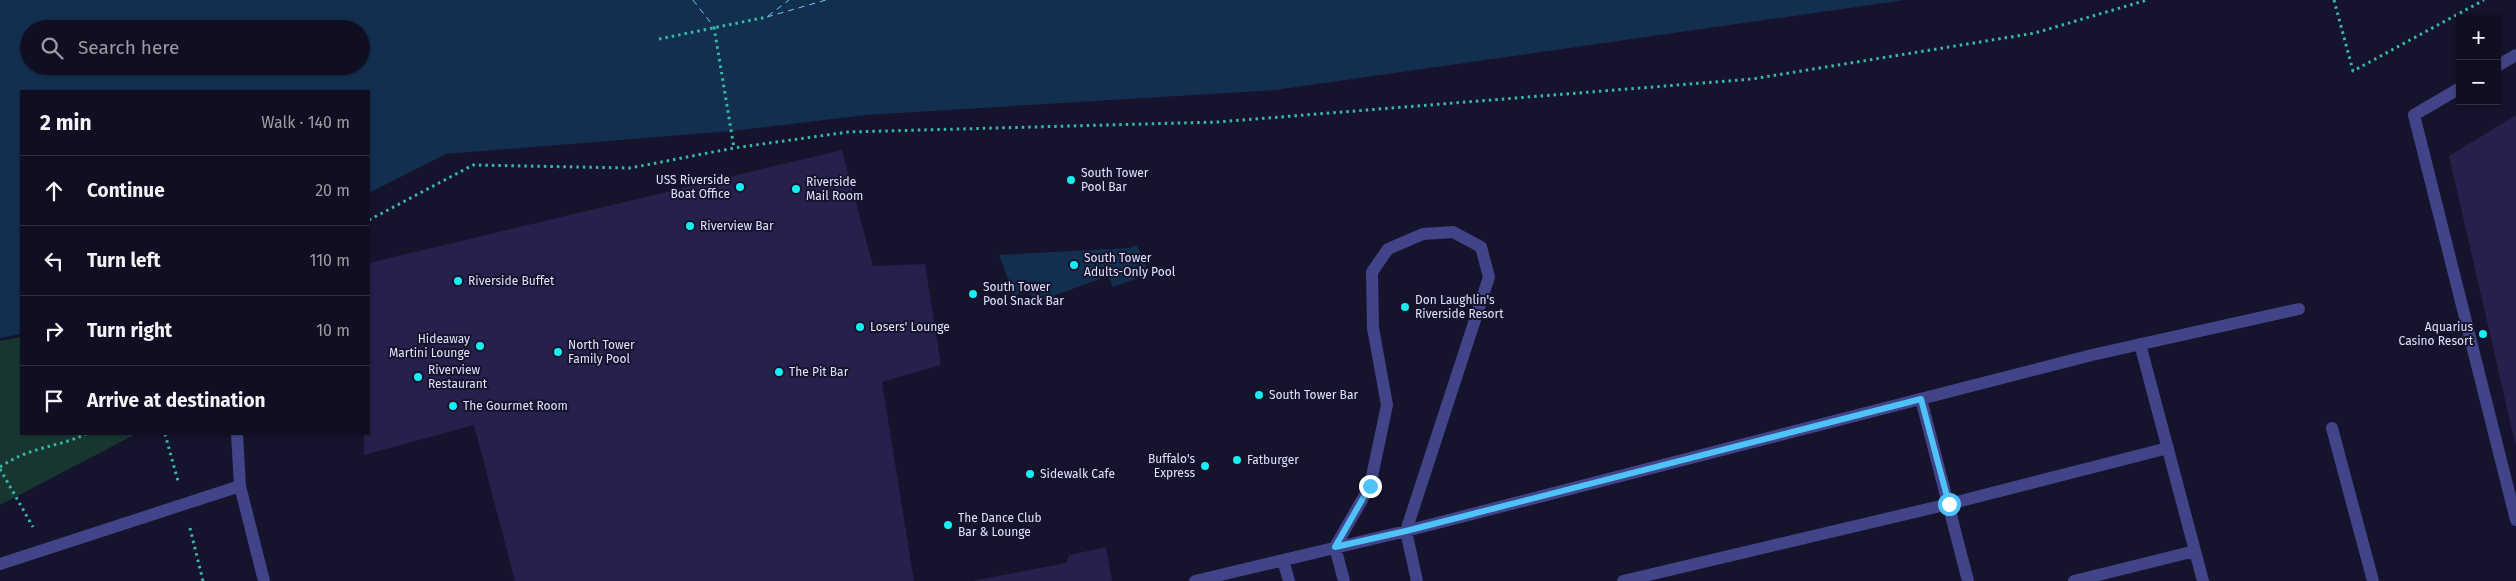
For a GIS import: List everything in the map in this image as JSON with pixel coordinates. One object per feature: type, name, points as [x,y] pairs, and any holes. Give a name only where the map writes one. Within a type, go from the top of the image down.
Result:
[{"type":"lane","points":[[2501,64],[2516,55]]},
{"type":"lane","points":[[2456,90],[2414,115],[2516,520]]},
{"type":"lane","points":[[1344,581],[1335,547],[1370,486],[1387,405],[1372,328],[1372,272],[1388,250],[1423,234],[1454,232],[1481,247],[1490,277],[1406,531],[1417,581]]},
{"type":"lane","points":[[1195,581],[1406,531],[2140,344],[2299,309]]},
{"type":"lane","points":[[2140,344],[2203,581]]},
{"type":"lane","points":[[1921,399],[1968,581]]},
{"type":"lane","points":[[2332,428],[2374,581]]},
{"type":"lane","points":[[237,435],[240,486],[264,581]]},
{"type":"lane","points":[[1623,581],[1949,504],[2168,448]]},
{"type":"lane","points":[[0,564],[240,486]]},
{"type":"lane","points":[[2074,581],[2195,551]]},
{"type":"lane","points":[[1283,560],[1289,581]]},
{"type":"path","points":[[370,219],[473,165],[630,168],[734,148],[848,132],[1218,122],[1752,79],[2035,33],[2147,0]]},
{"type":"path","points":[[2334,0],[2353,71],[2484,0]]},
{"type":"path","points":[[659,39],[767,17]]},
{"type":"path","points":[[714,28],[734,148]]},
{"type":"path","points":[[45,550],[0,468],[17,455],[84,435]]},
{"type":"green space","points":[[20,337],[20,435],[134,435],[0,505],[0,341]]},
{"type":"water","points":[[0,0],[1905,0],[1275,90],[866,115],[732,131],[446,154],[370,192],[370,90],[20,90],[20,334],[0,338]]},
{"type":"water","name":"South Tower Adults-Only Pool","points":[[1137,245],[1149,274],[1113,287],[1108,276],[1034,303],[1029,290],[1014,296],[999,255],[1130,248]]},
{"type":"building","points":[[2516,115],[2516,442],[2515,443],[2449,156]]},
{"type":"building","points":[[842,150],[873,266],[925,264],[941,365],[882,382],[914,581],[515,581],[474,425],[364,455],[364,435],[370,435],[370,263]]},
{"type":"building","points":[[1106,547],[1112,581],[972,581],[1066,563],[1069,555]]},
{"type":"ferry route","points":[[693,0],[714,27]]},
{"type":"ferry route","points":[[768,16],[789,0]]},
{"type":"ferry route","points":[[767,17],[826,0]]},
{"type":"place","name":"South Tower Pool Bar","points":[[1071,180]]},
{"type":"place","name":"USS Riverside Boat Office","points":[[740,187]]},
{"type":"place","name":"Riverside Mail Room","points":[[796,189]]},
{"type":"place","name":"Riverview Bar","points":[[690,226]]},
{"type":"place","name":"South Tower Adults-Only Pool","points":[[1074,265]]},
{"type":"place","name":"Riverside Buffet","points":[[458,281]]},
{"type":"place","name":"South Tower Pool Snack Bar","points":[[973,294]]},
{"type":"place","name":"Don Laughlin's Riverside Resort","points":[[1405,307]]},
{"type":"place","name":"Losers' Lounge","points":[[860,327]]},
{"type":"place","name":"Aquarius Casino Resort","points":[[2483,334]]},
{"type":"place","name":"Hideaway Martini Lounge","points":[[480,346]]},
{"type":"place","name":"North Tower Family Pool","points":[[558,352]]},
{"type":"place","name":"The Pit Bar","points":[[779,372]]},
{"type":"place","name":"Riverview Restaurant","points":[[418,377]]},
{"type":"place","name":"South Tower Bar","points":[[1259,395]]},
{"type":"place","name":"The Gourmet Room","points":[[453,406]]},
{"type":"place","name":"Fatburger","points":[[1237,460]]},
{"type":"place","name":"Buffalo's Express","points":[[1205,466]]},
{"type":"place","name":"Sidewalk Cafe","points":[[1030,474]]},
{"type":"place","name":"The Dance Club Bar & Lounge","points":[[948,525]]},
{"type":"route","points":[[1370,486],[1335,547],[1406,531],[1921,399],[1949,504]]}]
